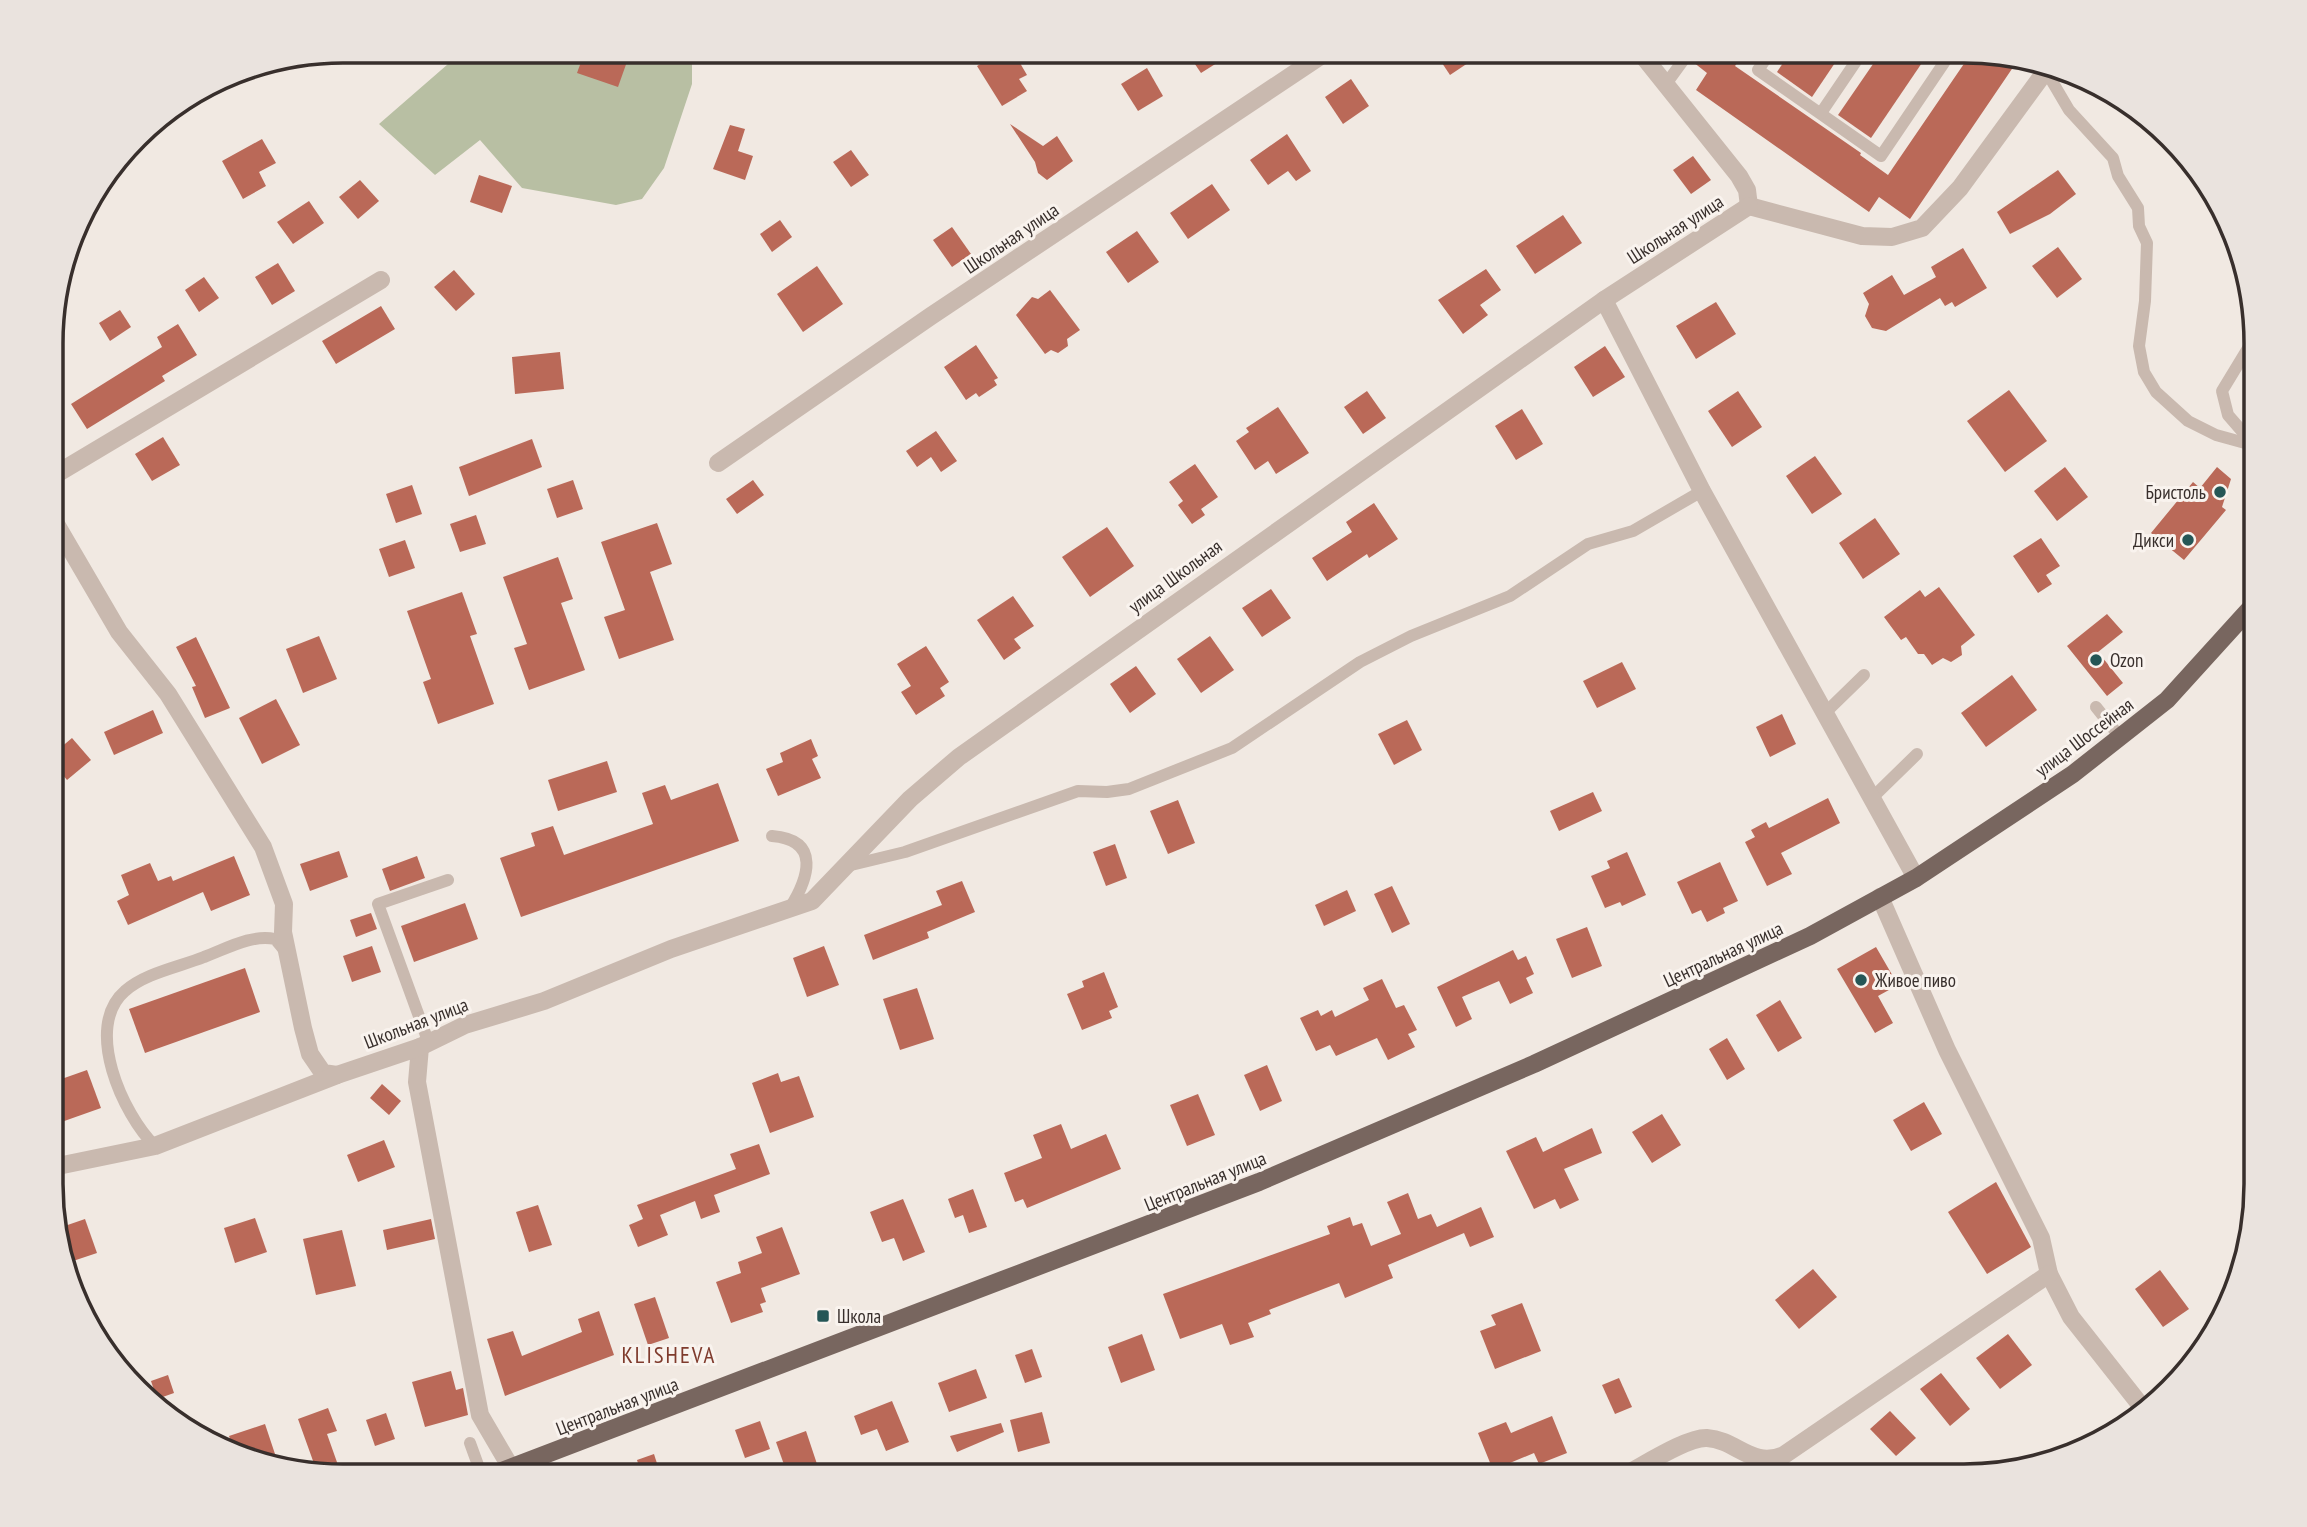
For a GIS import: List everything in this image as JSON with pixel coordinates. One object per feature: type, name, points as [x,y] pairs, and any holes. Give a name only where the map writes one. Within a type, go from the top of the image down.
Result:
[{"type":"main road","name":"улица Шоссейная","points":[[1916,878],[2062,781],[2167,700],[2244,615]]},
{"type":"main road","name":"Центральная улица","points":[[521,1464],[1259,1182],[1547,1058],[1810,936],[1916,878]]},
{"type":"street","name":"Школьная улица","points":[[718,463],[931,316],[1310,63]]},
{"type":"street","name":"Школьная улица","points":[[1604,300],[1749,206],[1747,190],[1739,176],[1649,63]]},
{"type":"street","points":[[1749,206],[1862,236],[1892,237],[1912,233],[1931,221],[1960,188],[2043,75]]},
{"type":"street","points":[[63,470],[381,280]]},
{"type":"street","points":[[1604,300],[1702,491],[1916,878]]},
{"type":"street","name":"улица Школьная","points":[[790,908],[811,901],[910,799],[959,757],[1604,300]]},
{"type":"street","points":[[63,536],[120,632],[168,694],[264,847],[284,904],[287,954],[310,1054],[323,1073],[337,1074]]},
{"type":"street","points":[[1881,897],[1947,1050],[2041,1238],[2049,1275],[2071,1317],[2138,1402]]},
{"type":"street","name":"Школьная улица","points":[[63,1165],[155,1146],[337,1074],[424,1044],[465,1025],[544,1001],[671,949],[790,908]]},
{"type":"street","points":[[424,1044],[417,1082],[480,1415],[509,1464]]},
{"type":"street","points":[[1647,1464],[1697,1439],[1714,1440],[1764,1461],[1784,1455],[2049,1275]]},
{"type":"lane","points":[[1666,84],[1681,63]]},
{"type":"lane","points":[[1763,63],[1758,70],[1881,156],[1944,63]]},
{"type":"lane","points":[[1821,113],[1855,63]]},
{"type":"lane","points":[[2053,78],[2069,110],[2113,159],[2118,176],[2138,208],[2139,226],[2147,243],[2145,301],[2139,346],[2144,372],[2156,392],[2188,421],[2216,435],[2244,443]]},
{"type":"lane","points":[[2244,354],[2221,391],[2228,415],[2244,433]]},
{"type":"lane","points":[[842,867],[905,852],[1078,791],[1107,792],[1129,789],[1216,755],[1240,743],[1360,662],[1411,636],[1510,596],[1588,544],[1633,531],[1702,491]]},
{"type":"lane","points":[[1825,713],[1864,675]]},
{"type":"lane","points":[[2096,707],[2120,737]]},
{"type":"lane","points":[[1871,798],[1917,754]]},
{"type":"lane","points":[[772,836],[784,837],[794,842],[808,867],[805,883],[790,908]]},
{"type":"lane","points":[[424,1044],[378,904],[448,880]]},
{"type":"lane","points":[[155,1146],[137,1126],[111,1064],[106,1034],[114,1004],[125,990],[149,977],[254,938],[275,939],[287,954]]},
{"type":"lane","points":[[470,1443],[478,1464]]},
{"type":"green space","points":[[449,63],[692,63],[692,84],[664,168],[642,199],[616,205],[522,188],[480,140],[435,175],[379,124]]},
{"type":"building","points":[[581,63],[627,63],[618,87],[577,73]]},
{"type":"building","points":[[982,63],[1020,63],[1027,75],[1019,79],[1027,91],[1002,106],[977,66]]},
{"type":"building","points":[[1194,63],[1217,63],[1201,73]]},
{"type":"building","points":[[1442,63],[1468,63],[1450,75]]},
{"type":"building","points":[[1694,63],[1737,63],[1735,66],[1861,153],[1860,155],[1888,175],[1964,63],[2013,67],[1910,219],[1879,197],[1869,212],[1696,90],[1707,73]]},
{"type":"building","points":[[1783,63],[1835,63],[1812,97],[1777,72]]},
{"type":"building","points":[[1874,63],[1922,63],[1871,138],[1838,115]]},
{"type":"building","points":[[1147,68],[1163,96],[1138,111],[1121,84]]},
{"type":"building","points":[[1351,79],[1369,106],[1343,124],[1325,97]]},
{"type":"building","points":[[1010,124],[1043,146],[1057,136],[1073,161],[1047,180],[1038,173],[1035,162]]},
{"type":"building","points":[[730,125],[745,129],[738,151],[753,156],[745,180],[713,169]]},
{"type":"building","points":[[1287,134],[1311,171],[1296,181],[1288,171],[1268,185],[1250,160]]},
{"type":"building","points":[[262,139],[276,163],[259,172],[266,186],[243,199],[222,161]]},
{"type":"building","points":[[851,150],[869,175],[851,187],[833,162]]},
{"type":"building","points":[[1693,156],[1711,180],[1691,194],[1673,170]]},
{"type":"building","points":[[2058,170],[2076,194],[2050,214],[2010,234],[1997,212]]},
{"type":"building","points":[[479,175],[512,186],[502,213],[470,202]]},
{"type":"building","points":[[360,180],[379,201],[358,219],[339,197]]},
{"type":"building","points":[[1212,184],[1230,210],[1188,239],[1170,213]]},
{"type":"building","points":[[309,201],[324,223],[293,244],[277,222]]},
{"type":"building","points":[[1563,215],[1582,243],[1535,274],[1516,246]]},
{"type":"building","points":[[780,220],[792,237],[772,252],[760,234]]},
{"type":"building","points":[[952,227],[971,254],[952,267],[933,240]]},
{"type":"building","points":[[1137,231],[1159,262],[1128,283],[1106,252]]},
{"type":"building","points":[[2058,247],[2082,279],[2057,298],[2032,266]]},
{"type":"building","points":[[1963,248],[1987,288],[1955,307],[1952,302],[1945,306],[1940,298],[1886,331],[1872,328],[1865,316],[1869,304],[1863,293],[1892,275],[1904,295],[1936,277],[1931,267]]},
{"type":"building","points":[[278,263],[295,291],[272,305],[255,277]]},
{"type":"building","points":[[817,266],[843,304],[803,332],[777,294]]},
{"type":"building","points":[[1486,269],[1501,290],[1480,305],[1488,315],[1463,334],[1438,300]]},
{"type":"building","points":[[454,270],[475,294],[456,311],[434,287]]},
{"type":"building","points":[[204,277],[219,298],[199,312],[185,290]]},
{"type":"building","points":[[1050,290],[1080,330],[1067,339],[1068,346],[1058,353],[1051,350],[1045,354],[1016,315],[1032,297],[1038,299]]},
{"type":"building","points":[[1716,302],[1736,334],[1696,359],[1676,326]]},
{"type":"building","points":[[381,306],[395,329],[336,364],[322,341]]},
{"type":"building","points":[[120,310],[131,327],[110,341],[99,323]]},
{"type":"building","points":[[178,324],[197,355],[162,376],[165,381],[87,429],[71,404],[162,347],[157,337]]},
{"type":"building","points":[[976,345],[998,378],[994,380],[997,385],[979,397],[976,393],[966,400],[944,367]]},
{"type":"building","points":[[1605,346],[1625,377],[1593,397],[1574,367]]},
{"type":"building","points":[[560,352],[564,389],[515,394],[512,357]]},
{"type":"building","points":[[2009,390],[2047,441],[2005,472],[1967,421]]},
{"type":"building","points":[[1367,391],[1386,418],[1363,434],[1344,407]]},
{"type":"building","points":[[1738,391],[1762,427],[1732,447],[1708,411]]},
{"type":"building","points":[[1278,407],[1309,453],[1276,474],[1268,461],[1255,470],[1236,441],[1249,432],[1246,428]]},
{"type":"building","points":[[1522,409],[1543,444],[1516,460],[1495,426]]},
{"type":"building","points":[[936,431],[957,461],[941,472],[931,457],[917,467],[906,451]]},
{"type":"building","points":[[163,437],[180,465],[152,481],[135,454]]},
{"type":"building","points":[[532,439],[542,467],[469,496],[459,467]]},
{"type":"building","points":[[1815,456],[1842,494],[1812,514],[1786,476]]},
{"type":"building","points":[[1195,464],[1218,497],[1201,509],[1205,515],[1192,524],[1178,505],[1183,501],[1169,482]]},
{"type":"building","points":[[2065,467],[2088,497],[2057,521],[2034,491]]},
{"type":"building","points":[[2217,467],[2231,479],[2222,507],[2226,510],[2184,560],[2151,533],[2193,482],[2200,488]]},
{"type":"building","points":[[573,480],[583,509],[557,518],[547,489]]},
{"type":"building","points":[[753,480],[764,495],[737,514],[726,499]]},
{"type":"building","points":[[412,485],[422,514],[396,523],[386,494]]},
{"type":"building","points":[[1374,503],[1398,539],[1369,558],[1367,554],[1327,581],[1312,558],[1352,532],[1346,522]]},
{"type":"building","points":[[476,515],[486,544],[460,552],[450,524]]},
{"type":"building","points":[[1875,518],[1900,554],[1863,579],[1839,543]]},
{"type":"building","points":[[657,523],[672,564],[650,572],[674,640],[619,659],[604,617],[625,610],[601,542]]},
{"type":"building","points":[[1107,527],[1134,566],[1090,597],[1062,557]]},
{"type":"building","points":[[2041,538],[2060,566],[2046,575],[2052,584],[2038,593],[2013,556]]},
{"type":"building","points":[[405,540],[415,568],[389,577],[379,549]]},
{"type":"building","points":[[558,557],[573,599],[561,603],[585,670],[529,690],[514,648],[527,644],[503,577]]},
{"type":"building","points":[[1939,587],[1975,635],[1961,646],[1962,655],[1951,662],[1943,658],[1932,665],[1924,654],[1918,654],[1906,637],[1901,640],[1884,617],[1920,590],[1925,597]]},
{"type":"building","points":[[1271,589],[1291,618],[1262,637],[1242,608]]},
{"type":"building","points":[[462,592],[477,634],[470,636],[494,704],[438,724],[423,682],[431,679],[407,611]]},
{"type":"building","points":[[1013,596],[1034,626],[1014,639],[1021,648],[1004,660],[977,620]]},
{"type":"building","points":[[2107,614],[2123,632],[2098,652],[2123,683],[2107,696],[2067,646]]},
{"type":"building","points":[[319,636],[337,679],[303,693],[286,649]]},
{"type":"building","points":[[1210,636],[1234,670],[1201,693],[1177,659]]},
{"type":"building","points":[[196,637],[230,708],[205,718],[192,687],[196,686],[176,647]]},
{"type":"building","points":[[926,646],[949,682],[940,688],[945,696],[916,715],[901,692],[911,686],[897,664]]},
{"type":"building","points":[[1622,662],[1636,689],[1597,708],[1583,681]]},
{"type":"building","points":[[1136,666],[1156,694],[1130,713],[1110,684]]},
{"type":"building","points":[[2012,675],[2037,710],[1986,747],[1961,713]]},
{"type":"building","points":[[276,699],[300,745],[262,764],[239,718]]},
{"type":"building","points":[[153,710],[163,733],[114,755],[104,732]]},
{"type":"building","points":[[1782,714],[1796,744],[1770,757],[1756,727]]},
{"type":"building","points":[[1407,720],[1422,750],[1394,765],[1378,734]]},
{"type":"building","points":[[72,738],[91,760],[67,780],[63,775],[63,746]]},
{"type":"building","points":[[811,739],[818,756],[812,759],[821,778],[778,796],[766,769],[783,762],[780,753]]},
{"type":"building","points":[[607,761],[617,792],[558,811],[548,780]]},
{"type":"building","points":[[718,783],[739,841],[521,917],[500,858],[535,846],[531,833],[553,826],[564,855],[653,824],[642,793],[665,785],[671,800]]},
{"type":"building","points":[[1593,792],[1602,811],[1559,831],[1550,811]]},
{"type":"building","points":[[1828,798],[1840,823],[1781,853],[1792,874],[1767,886],[1745,842],[1755,837],[1751,830],[1766,822],[1769,828]]},
{"type":"building","points":[[1178,800],[1195,843],[1168,854],[1150,811]]},
{"type":"building","points":[[1115,844],[1127,878],[1106,886],[1093,852]]},
{"type":"building","points":[[339,851],[348,877],[310,891],[300,864]]},
{"type":"building","points":[[1627,852],[1646,895],[1622,906],[1620,902],[1605,908],[1591,876],[1610,868],[1607,861]]},
{"type":"building","points":[[234,856],[250,895],[211,911],[203,892],[128,925],[117,901],[129,895],[121,875],[150,863],[158,881],[171,876],[173,881]]},
{"type":"building","points":[[417,856],[425,878],[390,891],[382,869]]},
{"type":"building","points":[[1720,862],[1738,901],[1723,908],[1725,913],[1707,922],[1701,910],[1692,914],[1677,882]]},
{"type":"building","points":[[962,881],[975,912],[927,932],[929,938],[873,960],[864,935],[942,905],[936,891]]},
{"type":"building","points":[[1392,886],[1410,924],[1392,933],[1374,894]]},
{"type":"building","points":[[1347,890],[1356,911],[1324,926],[1315,905]]},
{"type":"building","points":[[465,903],[478,939],[414,962],[401,926]]},
{"type":"building","points":[[371,913],[377,929],[356,937],[350,920]]},
{"type":"building","points":[[1587,927],[1602,966],[1572,978],[1556,939]]},
{"type":"building","points":[[372,946],[381,972],[352,982],[343,956]]},
{"type":"building","points":[[824,946],[839,985],[807,997],[793,958]]},
{"type":"building","points":[[1876,947],[1898,985],[1878,996],[1893,1023],[1875,1033],[1837,969]]},
{"type":"building","points":[[1513,950],[1518,960],[1526,956],[1534,974],[1526,978],[1533,993],[1510,1004],[1499,981],[1462,997],[1472,1019],[1456,1027],[1437,987]]},
{"type":"building","points":[[245,968],[260,1012],[145,1053],[129,1009]]},
{"type":"building","points":[[1104,972],[1118,1007],[1109,1011],[1112,1018],[1082,1030],[1067,994],[1084,987],[1082,981]]},
{"type":"building","points":[[1382,979],[1396,1008],[1404,1005],[1417,1030],[1408,1034],[1415,1047],[1388,1060],[1377,1038],[1336,1056],[1330,1045],[1316,1051],[1300,1018],[1318,1010],[1321,1016],[1332,1010],[1335,1017],[1369,1000],[1363,988]]},
{"type":"building","points":[[917,988],[934,1039],[900,1050],[883,999]]},
{"type":"building","points":[[1780,1000],[1802,1038],[1778,1052],[1756,1015]]},
{"type":"building","points":[[1727,1038],[1745,1069],[1727,1080],[1709,1049]]},
{"type":"building","points":[[1267,1065],[1282,1101],[1260,1111],[1244,1075]]},
{"type":"building","points":[[87,1070],[101,1108],[63,1121],[63,1078]]},
{"type":"building","points":[[778,1073],[781,1082],[799,1076],[814,1117],[770,1133],[752,1083]]},
{"type":"building","points":[[382,1084],[401,1101],[389,1115],[370,1098]]},
{"type":"building","points":[[1198,1094],[1215,1135],[1187,1146],[1170,1105]]},
{"type":"building","points":[[1924,1102],[1942,1134],[1911,1151],[1893,1120]]},
{"type":"building","points":[[1662,1114],[1681,1145],[1652,1163],[1632,1132]]},
{"type":"building","points":[[1061,1124],[1071,1149],[1106,1134],[1121,1169],[1027,1208],[1023,1199],[1015,1202],[1004,1173],[1042,1158],[1033,1135]]},
{"type":"building","points":[[1592,1128],[1602,1153],[1564,1169],[1579,1200],[1560,1209],[1555,1199],[1534,1209],[1506,1151],[1536,1137],[1543,1152]]},
{"type":"building","points":[[384,1140],[395,1167],[358,1182],[347,1155]]},
{"type":"building","points":[[759,1144],[770,1174],[714,1195],[720,1212],[701,1219],[695,1201],[660,1215],[668,1235],[638,1247],[629,1225],[643,1219],[637,1205],[736,1169],[730,1154]]},
{"type":"building","points":[[1996,1182],[2031,1247],[1987,1274],[1948,1212]]},
{"type":"building","points":[[973,1189],[987,1227],[969,1233],[963,1215],[955,1218],[948,1199]]},
{"type":"building","points":[[1408,1193],[1418,1219],[1431,1214],[1437,1227],[1481,1207],[1494,1237],[1470,1247],[1464,1233],[1388,1265],[1393,1278],[1345,1298],[1339,1283],[1269,1310],[1271,1314],[1248,1323],[1254,1337],[1230,1345],[1222,1324],[1180,1339],[1163,1294],[1330,1234],[1327,1226],[1350,1217],[1353,1226],[1362,1223],[1371,1246],[1401,1234],[1387,1202]]},
{"type":"building","points":[[903,1199],[925,1252],[903,1261],[894,1238],[882,1242],[870,1212]]},
{"type":"building","points":[[538,1205],[552,1245],[529,1252],[516,1212]]},
{"type":"building","points":[[255,1218],[267,1252],[235,1263],[224,1228]]},
{"type":"building","points":[[85,1219],[97,1253],[74,1261],[66,1226]]},
{"type":"building","points":[[431,1219],[435,1239],[387,1250],[383,1230]]},
{"type":"building","points":[[782,1227],[800,1274],[761,1288],[766,1302],[760,1304],[763,1312],[731,1323],[716,1282],[741,1273],[738,1262],[762,1253],[756,1237]]},
{"type":"building","points":[[342,1230],[356,1286],[316,1295],[303,1239]]},
{"type":"building","points":[[1813,1269],[1837,1297],[1799,1329],[1775,1300]]},
{"type":"building","points":[[2160,1270],[2189,1309],[2163,1327],[2135,1289]]},
{"type":"building","points":[[655,1297],[669,1338],[648,1345],[634,1304]]},
{"type":"building","points":[[1522,1303],[1541,1351],[1495,1369],[1480,1331],[1496,1325],[1491,1315]]},
{"type":"building","points":[[599,1311],[614,1355],[505,1396],[487,1339],[513,1331],[522,1356],[582,1332],[578,1319]]},
{"type":"building","points":[[1142,1334],[1155,1370],[1121,1383],[1108,1347]]},
{"type":"building","points":[[2008,1334],[2032,1365],[2000,1389],[1976,1358]]},
{"type":"building","points":[[1032,1349],[1042,1377],[1025,1383],[1015,1355]]},
{"type":"building","points":[[976,1369],[987,1398],[949,1412],[938,1383]]},
{"type":"building","points":[[451,1371],[456,1390],[463,1388],[468,1415],[425,1427],[412,1382]]},
{"type":"building","points":[[1941,1373],[1970,1409],[1950,1426],[1920,1389]]},
{"type":"building","points":[[168,1375],[174,1393],[162,1397],[154,1390],[151,1381]]},
{"type":"building","points":[[1619,1378],[1632,1407],[1615,1414],[1602,1385]]},
{"type":"building","points":[[892,1401],[909,1442],[886,1451],[877,1429],[861,1435],[854,1416]]},
{"type":"building","points":[[328,1408],[337,1431],[327,1434],[338,1464],[314,1462],[298,1419]]},
{"type":"building","points":[[1890,1411],[1916,1438],[1896,1456],[1870,1429]]},
{"type":"building","points":[[1042,1412],[1050,1443],[1018,1452],[1010,1420]]},
{"type":"building","points":[[386,1413],[395,1439],[375,1446],[366,1420]]},
{"type":"building","points":[[1552,1416],[1567,1453],[1539,1464],[1534,1453],[1507,1464],[1491,1464],[1478,1433],[1506,1422],[1511,1433]]},
{"type":"building","points":[[760,1421],[770,1449],[745,1458],[735,1430]]},
{"type":"building","points":[[1001,1423],[1004,1432],[957,1452],[950,1436]]},
{"type":"building","points":[[265,1424],[275,1455],[236,1443],[229,1436]]},
{"type":"building","points":[[806,1431],[817,1464],[784,1464],[776,1442]]},
{"type":"building","points":[[654,1454],[657,1464],[638,1464],[637,1460]]},
{"type":"place","name":"Бристоль","points":[[2220,492]]},
{"type":"place","name":"Дикси","points":[[2188,540]]},
{"type":"place","name":"Ozon","points":[[2096,660]]},
{"type":"place","name":"Живое пиво","points":[[1861,980]]},
{"type":"place","name":"Школа","points":[[823,1316]]},
{"type":"district","name":"KLISHEVA","points":[[669,1354]]}]
